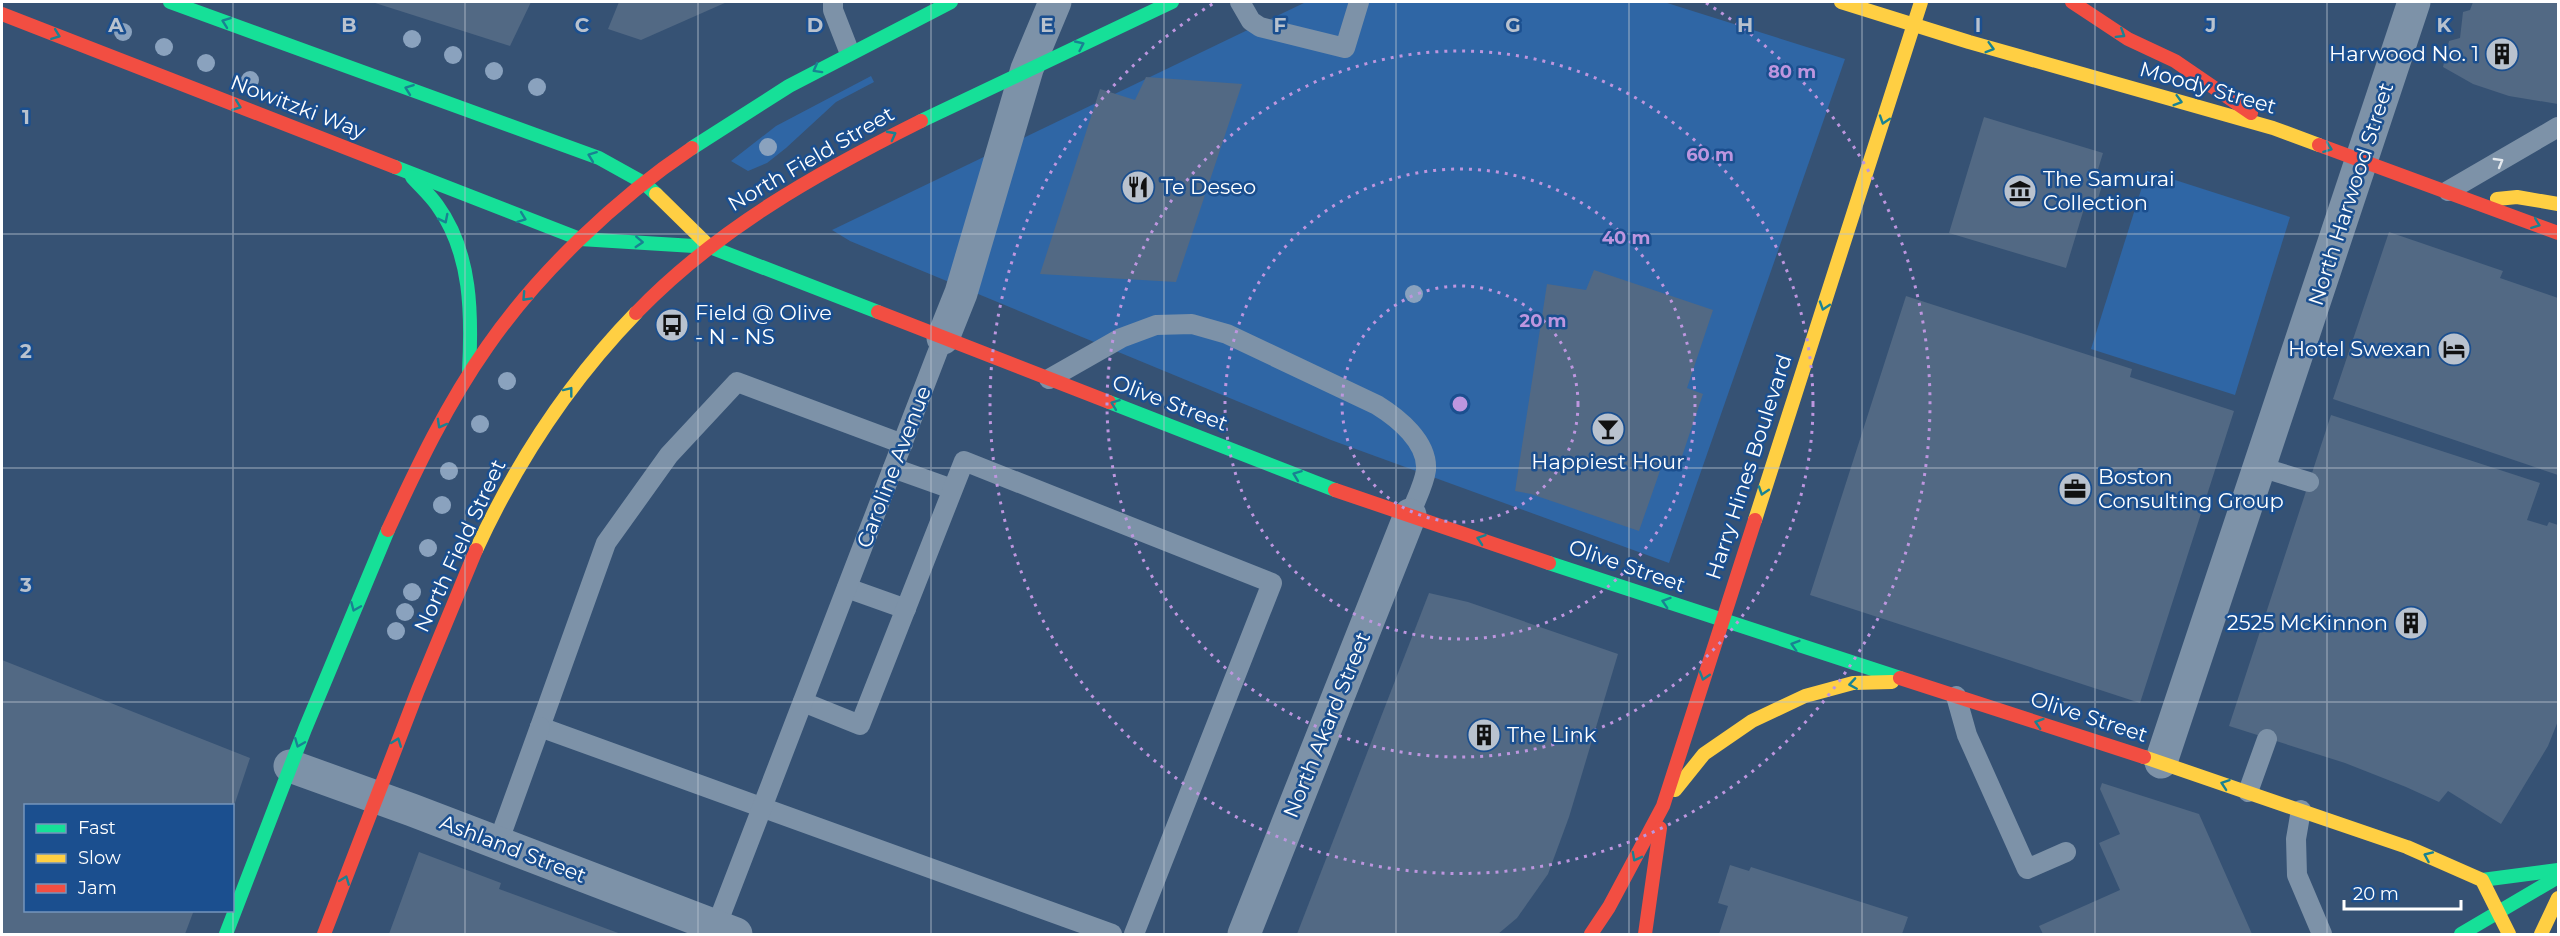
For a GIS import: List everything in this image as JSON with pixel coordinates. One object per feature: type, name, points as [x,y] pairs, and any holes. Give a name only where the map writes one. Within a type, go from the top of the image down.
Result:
[{"type":"main road","points":[[170,2],[599,158],[644,183]]},
{"type":"main road","points":[[226,934],[290,766],[378,553],[426,451],[469,372],[512,312],[580,239],[644,183],[705,137],[749,108],[849,51],[951,2]]},
{"type":"main road","name":"North Field Street","points":[[324,934],[465,574],[507,486],[549,416],[596,356],[658,293],[710,247],[748,218],[822,172],[930,114],[1172,2]]},
{"type":"main road","name":"Moody Street","points":[[1841,2],[2273,128],[2559,232]]},
{"type":"main road","name":"Harry Hines Boulevard","points":[[1590,934],[1609,907],[1663,806],[1921,2]]},
{"type":"main road","points":[[2072,2],[2128,39],[2175,61],[2273,128]]},
{"type":"main road","name":"Nowitzki Way","points":[[2,14],[580,239]]},
{"type":"main road","points":[[409,173],[437,205],[462,258],[469,291],[472,330],[469,372]]},
{"type":"main road","name":"Olive Street","points":[[644,183],[710,247]]},
{"type":"main road","points":[[2474,201],[2517,197],[2559,204]]},
{"type":"main road","name":"Olive Street","points":[[580,239],[710,247],[1367,502],[1721,620],[2161,762],[2407,847],[2482,880]]},
{"type":"main road","points":[[1645,934],[1663,806],[1704,754],[1752,721],[1805,696],[1853,683],[1911,681]]},
{"type":"main road","points":[[2509,934],[2482,880],[2559,870]]},
{"type":"main road","points":[[2461,934],[2559,877]]},
{"type":"main road","points":[[2541,934],[2559,898]]},
{"type":"street","name":"Caroline Avenue","points":[[943,338],[961,293],[1028,69],[1055,2]]},
{"type":"street","name":"North Harwood Street","points":[[2161,762],[2414,2]]},
{"type":"street","name":"North Akard Street","points":[[1244,934],[1410,515]]},
{"type":"street","name":"Ashland Street","points":[[290,766],[726,931]]},
{"type":"lane","points":[[833,2],[833,10],[849,51]]},
{"type":"lane","points":[[1240,2],[1251,21],[1260,27],[1345,48],[1359,2]]},
{"type":"lane","points":[[2448,192],[2559,127]]},
{"type":"lane","points":[[1049,379],[1121,338],[1156,326],[1192,324],[1227,334],[1377,405],[1397,417],[1424,453],[1426,470],[1410,515]]},
{"type":"lane","name":"Caroline Avenue","points":[[726,931],[762,808],[943,338]]},
{"type":"lane","points":[[498,843],[606,543],[669,456],[737,382],[903,444]]},
{"type":"lane","points":[[803,702],[860,725],[964,461],[1272,583],[1134,934]]},
{"type":"lane","points":[[2260,467],[2309,483]]},
{"type":"lane","points":[[893,468],[952,489]]},
{"type":"lane","points":[[847,588],[906,609]]},
{"type":"lane","points":[[1956,696],[1966,735],[2027,869],[2066,852]]},
{"type":"lane","points":[[540,727],[1112,934]]},
{"type":"lane","points":[[2248,792],[2267,739]]},
{"type":"lane","points":[[2301,810],[2296,839],[2297,874],[2322,934]]},
{"type":"shaded area","points":[[1306,2],[1664,2],[1845,59],[1669,563],[1331,440],[850,241],[832,230]]},
{"type":"shaded area","points":[[871,76],[874,82],[836,102],[767,163],[748,171],[731,161],[776,126]]},
{"type":"shaded area","points":[[2147,171],[2290,217],[2235,395],[2091,349]]},
{"type":"building","points":[[372,2],[531,2],[510,46]]},
{"type":"building","points":[[619,2],[727,2],[641,40],[608,29]]},
{"type":"building","name":"Harwood No. 1","points":[[2473,2],[2558,2],[2558,104],[2509,96],[2473,84],[2443,67],[2449,41],[2460,38],[2463,12],[2470,10]]},
{"type":"building","name":"Te Deseo","points":[[1146,77],[1242,84],[1176,282],[1040,274],[1100,89],[1135,100]]},
{"type":"building","points":[[1984,117],[2103,153],[2096,176],[2104,179],[2096,205],[2086,202],[2066,268],[1949,233]]},
{"type":"building","name":"Hotel Swexan","points":[[2389,232],[2503,271],[2500,278],[2558,298],[2558,475],[2333,399]]},
{"type":"building","name":"Happiest Hour","points":[[1594,270],[1713,310],[1687,388],[1703,394],[1677,471],[1662,465],[1639,531],[1531,494],[1515,491],[1547,284],[1586,290]]},
{"type":"building","points":[[1906,296],[2132,369],[2130,377],[2234,411],[2140,703],[1810,595]]},
{"type":"building","name":"2525 McKinnon","points":[[2331,415],[2540,483],[2527,520],[2547,526],[2549,522],[2558,525],[2558,721],[2548,746],[2501,824],[2448,791],[2439,802],[2345,763],[2229,726]]},
{"type":"building","name":"The Link","points":[[1429,593],[1468,602],[1618,654],[1569,817],[1548,874],[1517,918],[1498,934],[1297,934]]},
{"type":"building","points":[[2,660],[250,758],[234,806],[234,804],[24,804],[24,912],[193,912],[185,934],[2,934]]},
{"type":"building","points":[[2102,783],[2199,814],[2252,934],[2043,934],[2039,926],[2120,890],[2099,843],[2120,834],[2100,789]]},
{"type":"building","points":[[419,852],[501,883],[499,889],[621,934],[389,934]]},
{"type":"building","points":[[1730,865],[1749,871],[1751,867],[1908,917],[1902,934],[1719,934],[1728,906],[1718,903]]},
{"type":"traffic: fast","points":[[170,2],[599,158],[644,183],[656,194]]},
{"type":"traffic: fast","points":[[692,148],[789,86],[951,2]]},
{"type":"traffic: fast","points":[[921,121],[1172,2]]},
{"type":"traffic: fast","points":[[395,167],[580,239],[710,247],[878,312]]},
{"type":"traffic: fast","points":[[412,177],[434,201],[449,224],[457,243],[467,285],[470,329],[469,372]]},
{"type":"traffic: fast","points":[[1109,402],[1335,490]]},
{"type":"traffic: fast","points":[[226,934],[305,729],[388,530]]},
{"type":"traffic: fast","points":[[1549,563],[1900,678]]},
{"type":"traffic: fast","points":[[2482,880],[2558,870]]},
{"type":"traffic: fast","points":[[2461,934],[2558,877]]},
{"type":"traffic: slow","points":[[1841,2],[1969,42],[2273,128],[2319,145]]},
{"type":"traffic: slow","points":[[1755,520],[1921,2]]},
{"type":"traffic: slow","points":[[656,194],[710,247]]},
{"type":"traffic: slow","points":[[2497,199],[2517,197],[2558,204]]},
{"type":"traffic: slow","points":[[476,550],[509,485],[546,424],[588,367],[636,313]]},
{"type":"traffic: slow","points":[[1675,790],[1704,754],[1752,721],[1805,696],[1853,683],[1892,682]]},
{"type":"traffic: slow","points":[[2144,757],[2407,847],[2482,880],[2509,934]]},
{"type":"traffic: slow","points":[[2541,934],[2558,898]]},
{"type":"traffic: jam","points":[[2072,2],[2128,39],[2175,61],[2251,113]]},
{"type":"traffic: jam","points":[[2,14],[395,167]]},
{"type":"traffic: jam","points":[[636,313],[667,283],[734,229],[806,182],[921,121]]},
{"type":"traffic: jam","points":[[2319,145],[2558,233]]},
{"type":"traffic: jam","points":[[388,530],[422,459],[472,369],[530,291],[607,214],[692,148]]},
{"type":"traffic: jam","points":[[878,312],[1109,402]]},
{"type":"traffic: jam","points":[[1335,490],[1549,563]]},
{"type":"traffic: jam","points":[[1591,934],[1609,907],[1663,806],[1755,520]]},
{"type":"traffic: jam","points":[[324,934],[418,690],[476,550]]},
{"type":"traffic: jam","points":[[1900,678],[2144,757]]},
{"type":"traffic: jam","points":[[1645,934],[1660,828]]},
{"type":"place","name":"Harwood No. 1","points":[[2502,54]]},
{"type":"place","name":"Te Deseo","points":[[1138,187]]},
{"type":"place","name":"The Samurai Collection","points":[[2020,191]]},
{"type":"place","name":"Field @ Olive - N - NS","points":[[672,325]]},
{"type":"place","name":"Hotel Swexan","points":[[2454,349]]},
{"type":"place","name":"Happiest Hour","points":[[1608,429]]},
{"type":"place","name":"Boston Consulting Group","points":[[2075,489]]},
{"type":"place","name":"2525 McKinnon","points":[[2411,623]]},
{"type":"place","name":"The Link","points":[[1484,735]]}]
